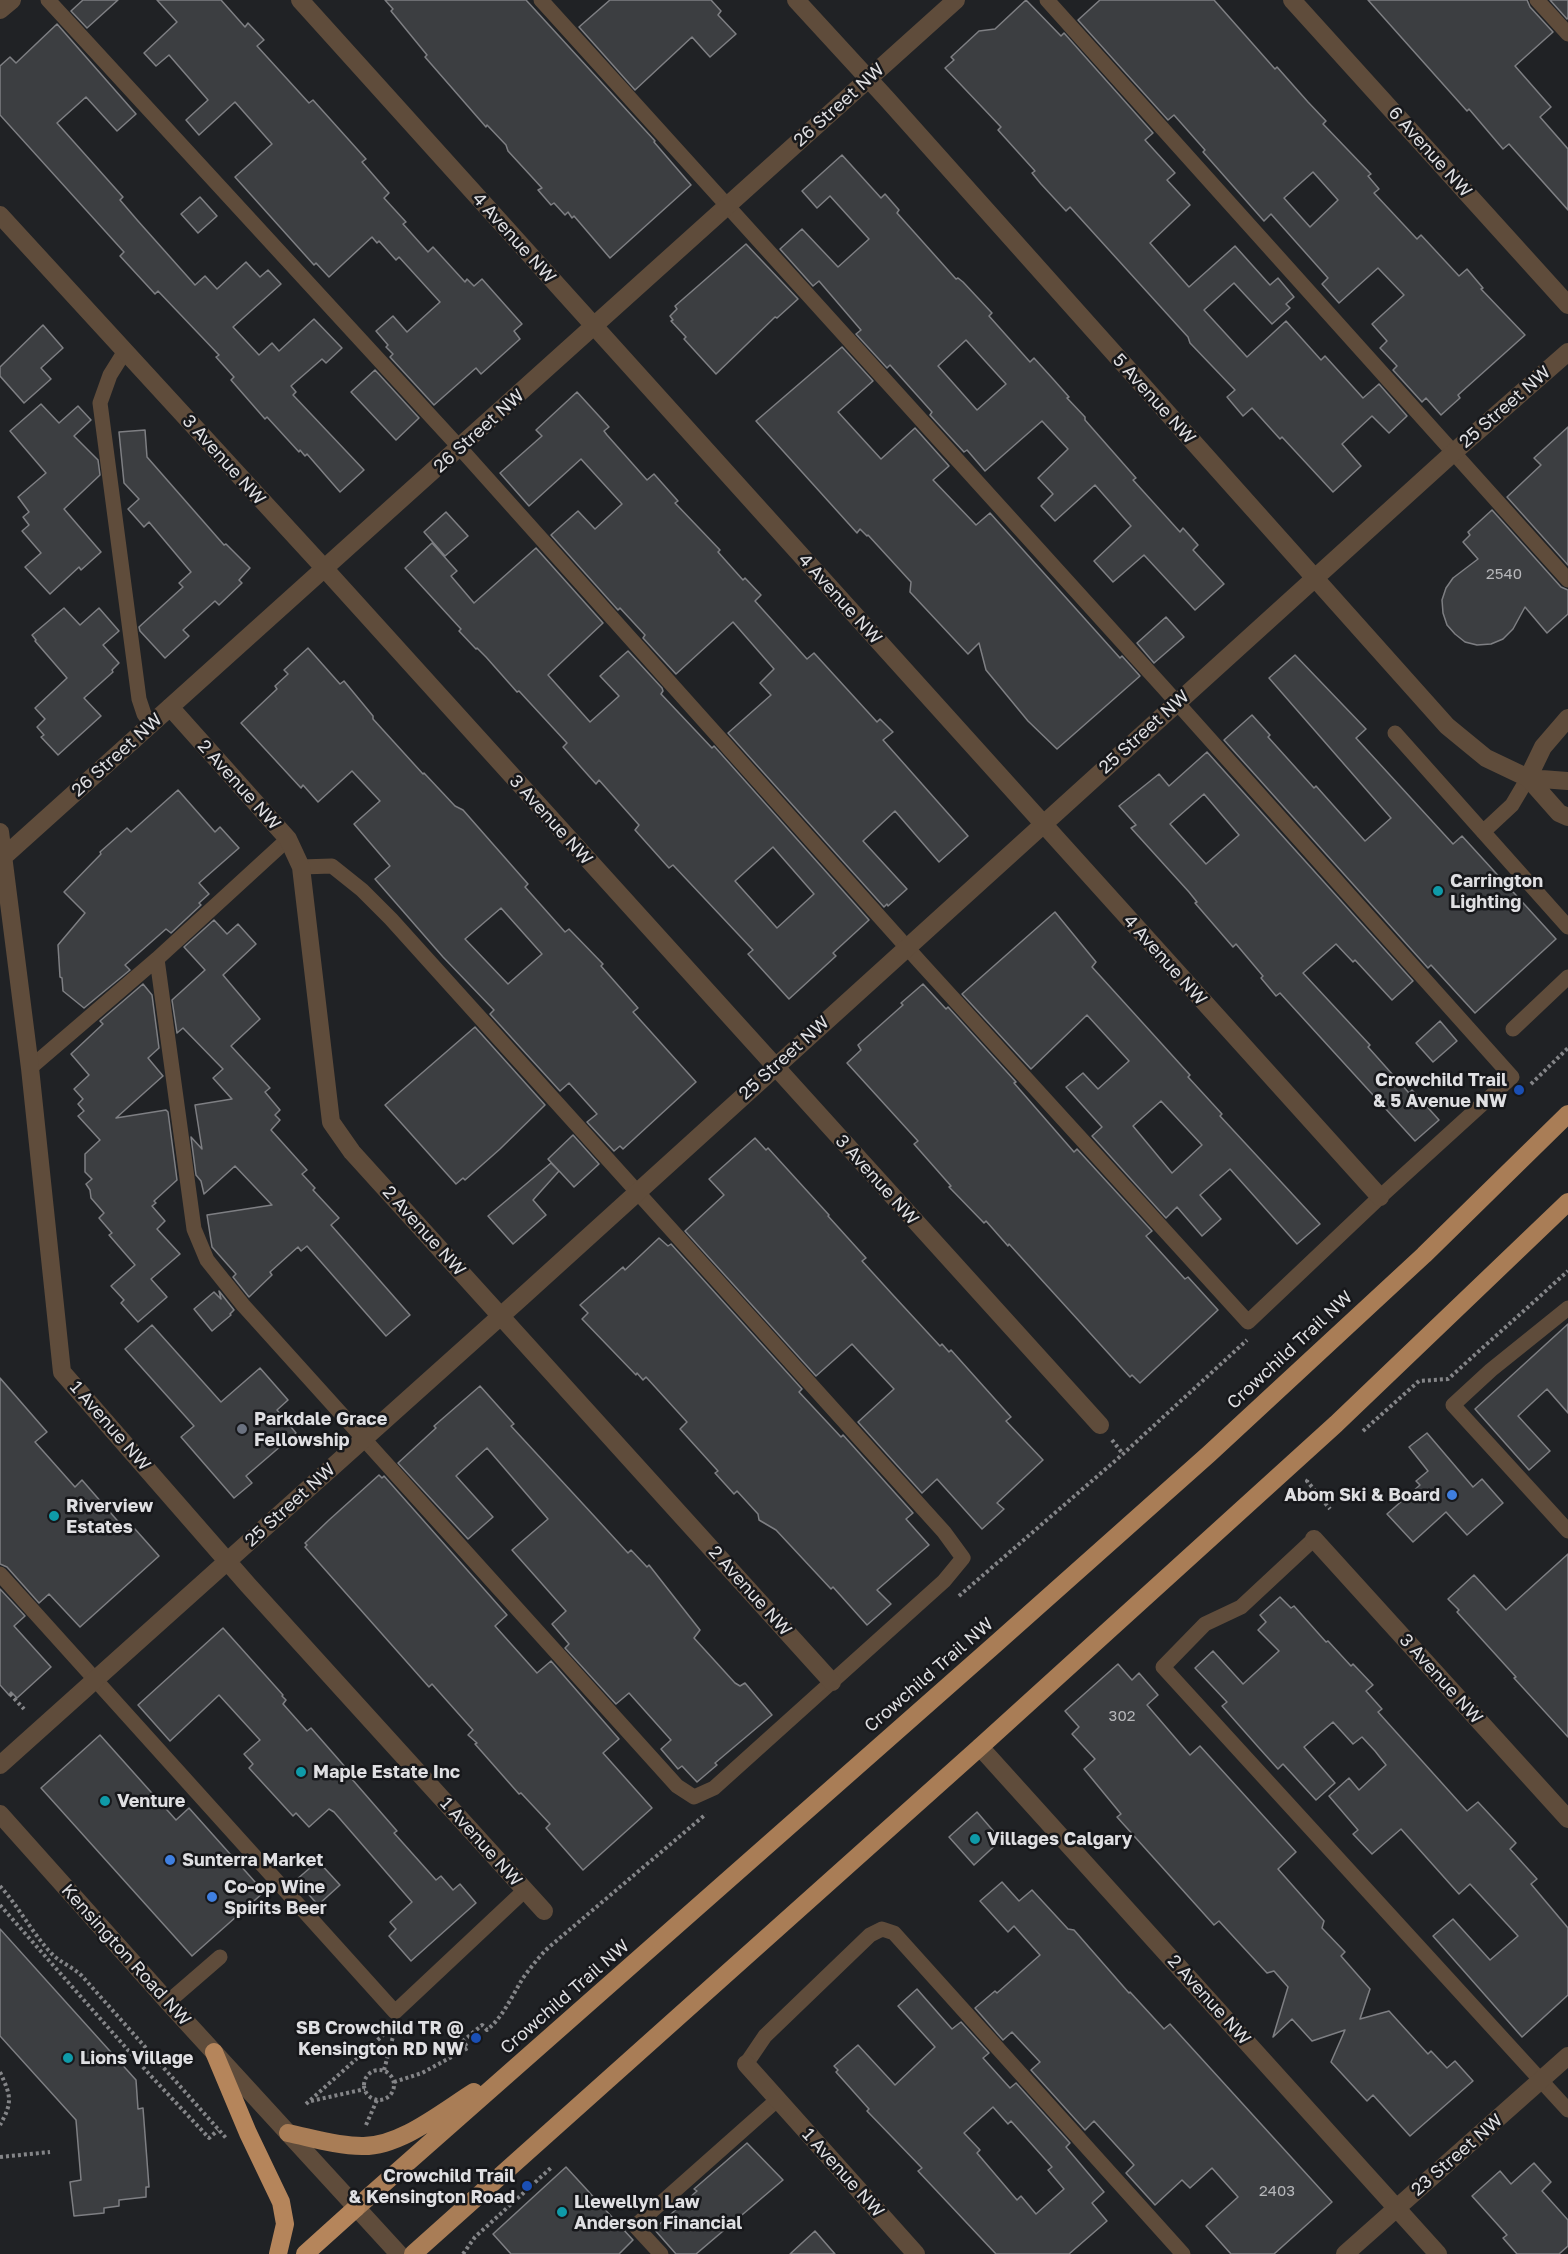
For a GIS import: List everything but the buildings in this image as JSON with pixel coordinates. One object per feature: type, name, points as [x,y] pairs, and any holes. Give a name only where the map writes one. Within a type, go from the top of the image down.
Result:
[{"type":"highway","name":"Crowchild Trail NW","points":[[305,2254],[1209,1454],[1424,1255],[1568,1114]]},
{"type":"highway","points":[[413,2254],[980,1747],[1336,1424],[1568,1202]]},
{"type":"highway","points":[[214,2052],[248,2133],[281,2202],[285,2224],[278,2254]]},
{"type":"highway","points":[[288,2133],[344,2145],[364,2146],[388,2142],[406,2135],[526,2059]]},
{"type":"street","points":[[0,10],[12,0]]},
{"type":"street","name":"4 Avenue NW","points":[[300,0],[1380,1197]]},
{"type":"street","name":"5 Avenue NW","points":[[796,0],[1447,726],[1486,758],[1528,778],[1568,781]]},
{"type":"street","name":"26 Street NW","points":[[1,859],[956,0]]},
{"type":"street","name":"6 Avenue NW","points":[[1292,0],[1568,305]]},
{"type":"street","name":"3 Avenue NW","points":[[0,215],[325,569],[1100,1425]]},
{"type":"street","name":"25 Street NW","points":[[0,1765],[500,1316],[1454,452],[1568,352]]},
{"type":"street","name":"2 Avenue NW","points":[[170,707],[288,839],[301,867],[331,1122],[352,1152],[832,1682]]},
{"type":"street","points":[[1528,778],[1543,747],[1568,718]]},
{"type":"street","name":"5 Avenue NW","points":[[1528,778],[1559,813],[1568,817]]},
{"type":"street","name":"1 Avenue NW","points":[[0,832],[1,859],[30,1068],[62,1372],[228,1561],[544,1911]]},
{"type":"street","name":"3 Avenue NW","points":[[1314,1539],[1568,1819]]},
{"type":"street","name":"2 Avenue NW","points":[[980,1747],[1438,2254]]},
{"type":"street","name":"Kensington Road NW","points":[[0,1814],[168,2002],[399,2254]]},
{"type":"street","name":"23 Street NW","points":[[1346,2254],[1568,2056]]},
{"type":"street","name":"1 Avenue NW","points":[[746,2064],[916,2254]]},
{"type":"lane","points":[[48,0],[460,448],[907,947],[1248,1322],[1380,1197],[1512,1077],[1178,703],[726,207],[541,0]]},
{"type":"lane","points":[[1047,0],[1568,580]]},
{"type":"lane","points":[[1537,0],[1568,34]]},
{"type":"lane","points":[[125,351],[110,375],[99,403],[139,699],[144,714],[151,724]]},
{"type":"lane","points":[[1395,733],[1568,927]]},
{"type":"lane","points":[[1483,832],[1512,805],[1528,778]]},
{"type":"lane","points":[[30,1068],[157,959],[288,839]]},
{"type":"lane","points":[[157,959],[194,1229],[207,1260],[243,1305],[677,1786],[694,1797],[714,1788],[944,1581],[963,1558],[944,1532],[391,919],[362,890],[332,866],[301,867]]},
{"type":"lane","points":[[1513,1029],[1568,977]]},
{"type":"lane","points":[[1568,1308],[1453,1404],[1568,1531]]},
{"type":"lane","points":[[1314,1539],[1240,1606],[1205,1624],[1163,1667],[1568,2110]]},
{"type":"lane","points":[[0,1574],[394,2012],[525,1890]]},
{"type":"lane","points":[[746,2064],[765,2036],[870,1935],[882,1929],[894,1933],[1183,2254]]},
{"type":"lane","points":[[168,2002],[220,1957]]},
{"type":"lane","points":[[661,2254],[635,2226],[777,2100]]},
{"type":"path","points":[[1526,1088],[1568,1048]]},
{"type":"path","points":[[1359,1435],[1419,1381],[1448,1379],[1568,1271]]},
{"type":"path","points":[[951,1604],[1123,1454],[1251,1336]]},
{"type":"path","points":[[1315,1474],[1307,1481],[1330,1509]]},
{"type":"path","points":[[10,1694],[24,1710]]},
{"type":"path","points":[[394,2082],[422,2073],[468,2048],[463,2042],[482,2025],[487,2030],[492,2025],[536,1960],[548,1948],[710,1811]]},
{"type":"path","points":[[0,1886],[16,1904],[41,1942],[58,1959],[82,1976],[228,2141]]},
{"type":"path","points":[[0,1905],[150,2075],[209,2138],[218,2130]]},
{"type":"path","points":[[384,2070],[394,2033]]},
{"type":"path","points":[[364,2128],[377,2100],[390,2095],[394,2087],[389,2073],[384,2070],[375,2070],[367,2075],[364,2084],[364,2089],[369,2096],[377,2100]]},
{"type":"path","points":[[0,2072],[10,2101],[0,2125]]},
{"type":"path","points":[[310,2101],[364,2089]]},
{"type":"path","points":[[0,2157],[50,2152]]},
{"type":"path","points":[[463,2254],[475,2237],[552,2167]]},
{"type":"place","name":"Carrington Lighting","points":[[1438,891]]},
{"type":"place","name":"Crowchild Trail & 5 Avenue NW","points":[[1519,1090]]},
{"type":"place","name":"Parkdale Grace Fellowship","points":[[242,1429]]},
{"type":"place","name":"Abom Ski & Board","points":[[1452,1495]]},
{"type":"place","name":"Riverview Estates","points":[[54,1516]]},
{"type":"place","name":"Maple Estate Inc","points":[[301,1772]]},
{"type":"place","name":"Venture","points":[[105,1801]]},
{"type":"place","name":"Villages Calgary","points":[[975,1839]]},
{"type":"place","name":"Sunterra Market","points":[[170,1860]]},
{"type":"place","name":"Co-op Wine Spirits Beer","points":[[212,1897]]},
{"type":"place","name":"SB Crowchild TR @ Kensington RD NW","points":[[476,2038]]},
{"type":"place","name":"Lions Village","points":[[68,2058]]},
{"type":"place","name":"Crowchild Trail & Kensington Road","points":[[527,2186]]},
{"type":"place","name":"Llewellyn Law Anderson Financial","points":[[562,2212]]}]
